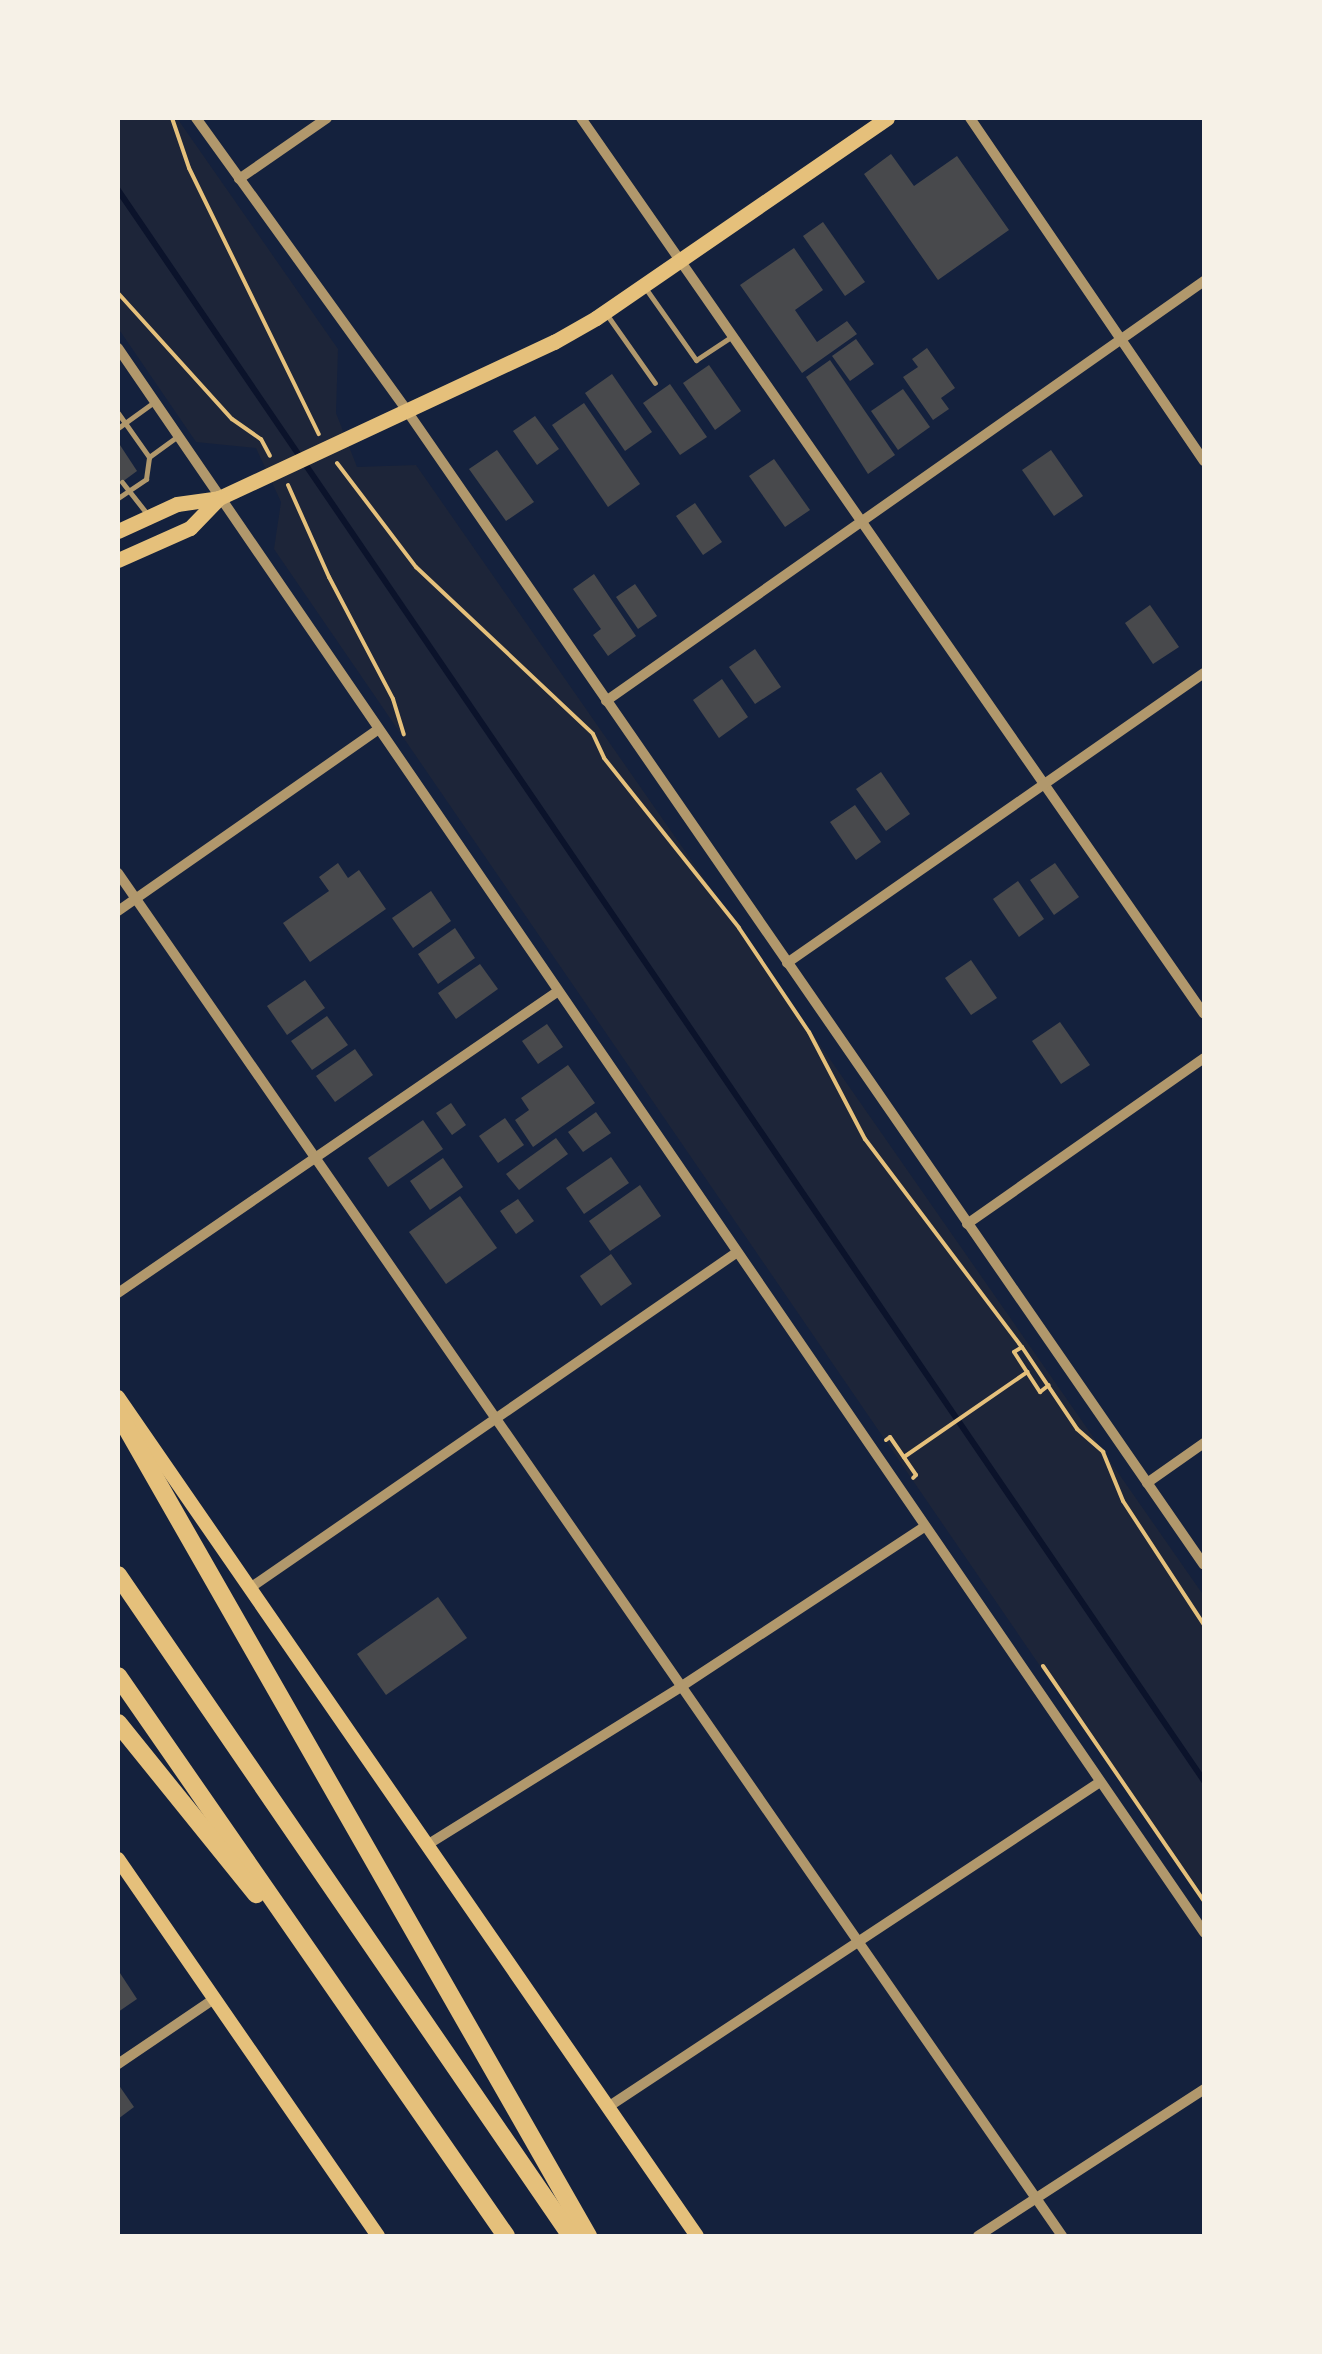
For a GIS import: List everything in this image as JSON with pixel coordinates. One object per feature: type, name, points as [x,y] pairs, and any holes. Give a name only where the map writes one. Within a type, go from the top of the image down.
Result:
[{"type":"highway","points":[[118,1413],[588,2236]]},
{"type":"highway","points":[[118,1575],[571,2236]]},
{"type":"highway","points":[[118,1676],[506,2236]]},
{"type":"highway","points":[[118,1724],[343,2002]]},
{"type":"main road","points":[[118,532],[177,504],[219,498],[275,474],[605,312],[887,118]]},
{"type":"main road","points":[[118,560],[190,528],[219,498]]},
{"type":"main road","points":[[118,1397],[698,2236]]},
{"type":"main road","points":[[120,1866],[378,2236]]},
{"type":"street","points":[[196,118],[407,412],[1204,1565]]},
{"type":"street","points":[[239,178],[327,118]]},
{"type":"street","points":[[581,118],[736,334],[1204,1014]]},
{"type":"street","points":[[970,118],[1204,461]]},
{"type":"street","points":[[606,701],[1204,281]]},
{"type":"street","points":[[118,348],[1204,1932]]},
{"type":"street","points":[[787,963],[1204,673]]},
{"type":"street","points":[[118,911],[377,730]]},
{"type":"street","points":[[118,873],[1062,2236]]},
{"type":"street","points":[[118,1293],[557,992]]},
{"type":"street","points":[[967,1224],[1204,1058]]},
{"type":"street","points":[[250,1588],[736,1253]]},
{"type":"street","points":[[1148,1483],[1204,1443]]},
{"type":"street","points":[[427,1845],[682,1686],[924,1526]]},
{"type":"street","points":[[608,2107],[1100,1782]]},
{"type":"street","points":[[118,2064],[214,1999]]},
{"type":"street","points":[[978,2236],[1204,2089]]},
{"type":"lane","points":[[644,286],[696,360],[736,334]]},
{"type":"lane","points":[[605,312],[655,383]]},
{"type":"lane","points":[[121,425],[154,402]]},
{"type":"lane","points":[[118,413],[121,425],[149,457]]},
{"type":"lane","points":[[118,498],[146,479],[149,457],[178,437]]},
{"type":"lane","points":[[122,482],[149,517]]},
{"type":"path","points":[[172,118],[189,168],[294,390],[328,448]]},
{"type":"path","points":[[118,293],[232,419],[261,439],[271,456]]},
{"type":"path","points":[[337,462],[416,567],[593,734],[604,758],[739,928],[810,1032],[865,1138],[1022,1347],[1077,1429],[1103,1452],[1124,1500],[1204,1625]]},
{"type":"path","points":[[275,474],[414,749]]},
{"type":"path","points":[[1022,1347],[1014,1352],[1040,1392],[1048,1385]]},
{"type":"path","points":[[904,1458],[1027,1372]]},
{"type":"path","points":[[890,1438],[904,1458],[916,1475],[913,1478],[886,1440],[890,1438]]},
{"type":"path","points":[[1036,1656],[1204,1900]]},
{"type":"shaded area","points":[[118,118],[177,118],[338,349],[336,413],[357,467],[416,465],[1204,1596],[1204,1905],[274,549],[281,502],[256,448],[196,442],[118,328]]},
{"type":"building","points":[[891,154],[914,186],[957,156],[1009,230],[938,280],[864,174]]},
{"type":"building","points":[[823,222],[865,282],[845,296],[803,236]]},
{"type":"building","points":[[794,248],[823,290],[795,310],[817,342],[847,321],[857,334],[802,373],[740,285]]},
{"type":"building","points":[[856,339],[874,364],[850,381],[832,356]]},
{"type":"building","points":[[927,348],[955,388],[941,398],[949,409],[933,420],[903,377],[918,367],[912,359]]},
{"type":"building","points":[[830,360],[895,455],[868,474],[806,377]]},
{"type":"building","points":[[709,365],[741,411],[715,430],[683,383]]},
{"type":"building","points":[[612,374],[652,432],[625,451],[585,393]]},
{"type":"building","points":[[670,384],[707,437],[680,455],[643,403]]},
{"type":"building","points":[[903,389],[930,427],[898,450],[871,411]]},
{"type":"building","points":[[584,403],[640,484],[608,507],[552,425]]},
{"type":"building","points":[[535,416],[559,449],[537,465],[513,431]]},
{"type":"building","points":[[118,442],[137,471],[118,485]]},
{"type":"building","points":[[497,450],[534,502],[506,521],[469,469]]},
{"type":"building","points":[[1051,450],[1083,496],[1054,516],[1022,470]]},
{"type":"building","points":[[774,459],[810,510],[785,527],[749,476]]},
{"type":"building","points":[[695,503],[722,542],[703,555],[676,516]]},
{"type":"building","points":[[594,574],[636,636],[608,656],[593,635],[601,629],[573,589]]},
{"type":"building","points":[[635,584],[657,616],[638,629],[616,597]]},
{"type":"building","points":[[1150,605],[1179,647],[1153,664],[1125,623]]},
{"type":"building","points":[[755,649],[781,687],[755,704],[729,667]]},
{"type":"building","points":[[722,679],[748,717],[719,738],[693,700]]},
{"type":"building","points":[[881,772],[910,814],[886,831],[856,789]]},
{"type":"building","points":[[855,805],[881,842],[856,860],[830,822]]},
{"type":"building","points":[[338,863],[348,878],[359,870],[386,909],[310,962],[283,923],[329,891],[319,877]]},
{"type":"building","points":[[1055,863],[1079,897],[1054,915],[1030,880]]},
{"type":"building","points":[[1018,881],[1044,919],[1019,937],[993,899]]},
{"type":"building","points":[[431,891],[451,921],[413,948],[392,918]]},
{"type":"building","points":[[455,928],[475,958],[438,984],[418,954]]},
{"type":"building","points":[[971,960],[997,998],[971,1015],[945,978]]},
{"type":"building","points":[[480,964],[498,989],[456,1019],[438,993]]},
{"type":"building","points":[[305,980],[325,1008],[287,1035],[267,1006]]},
{"type":"building","points":[[327,1016],[348,1045],[312,1070],[291,1041]]},
{"type":"building","points":[[1060,1022],[1090,1065],[1061,1084],[1032,1041]]},
{"type":"building","points":[[547,1024],[563,1047],[538,1064],[522,1041]]},
{"type":"building","points":[[355,1049],[373,1075],[335,1102],[316,1076]]},
{"type":"building","points":[[568,1065],[595,1103],[533,1147],[515,1120],[529,1110],[521,1098]]},
{"type":"building","points":[[451,1103],[466,1125],[452,1135],[436,1113]]},
{"type":"building","points":[[596,1112],[611,1133],[583,1152],[568,1132]]},
{"type":"building","points":[[505,1118],[524,1145],[498,1163],[479,1136]]},
{"type":"building","points":[[423,1120],[443,1149],[388,1187],[368,1158]]},
{"type":"building","points":[[556,1138],[568,1154],[519,1190],[506,1174]]},
{"type":"building","points":[[611,1157],[629,1183],[584,1214],[566,1188]]},
{"type":"building","points":[[443,1158],[463,1187],[430,1210],[410,1181]]},
{"type":"building","points":[[640,1185],[661,1216],[610,1251],[589,1221]]},
{"type":"building","points":[[460,1196],[497,1248],[446,1284],[409,1232]]},
{"type":"building","points":[[518,1199],[534,1221],[516,1234],[500,1211]]},
{"type":"building","points":[[611,1254],[632,1284],[601,1306],[580,1276]]},
{"type":"building","points":[[438,1597],[467,1638],[386,1695],[357,1654]]},
{"type":"building","points":[[118,1970],[137,1999],[118,2012]]},
{"type":"building","points":[[118,2084],[134,2107],[118,2119]]},
{"type":"waterway","points":[[118,190],[1204,1781]]}]
